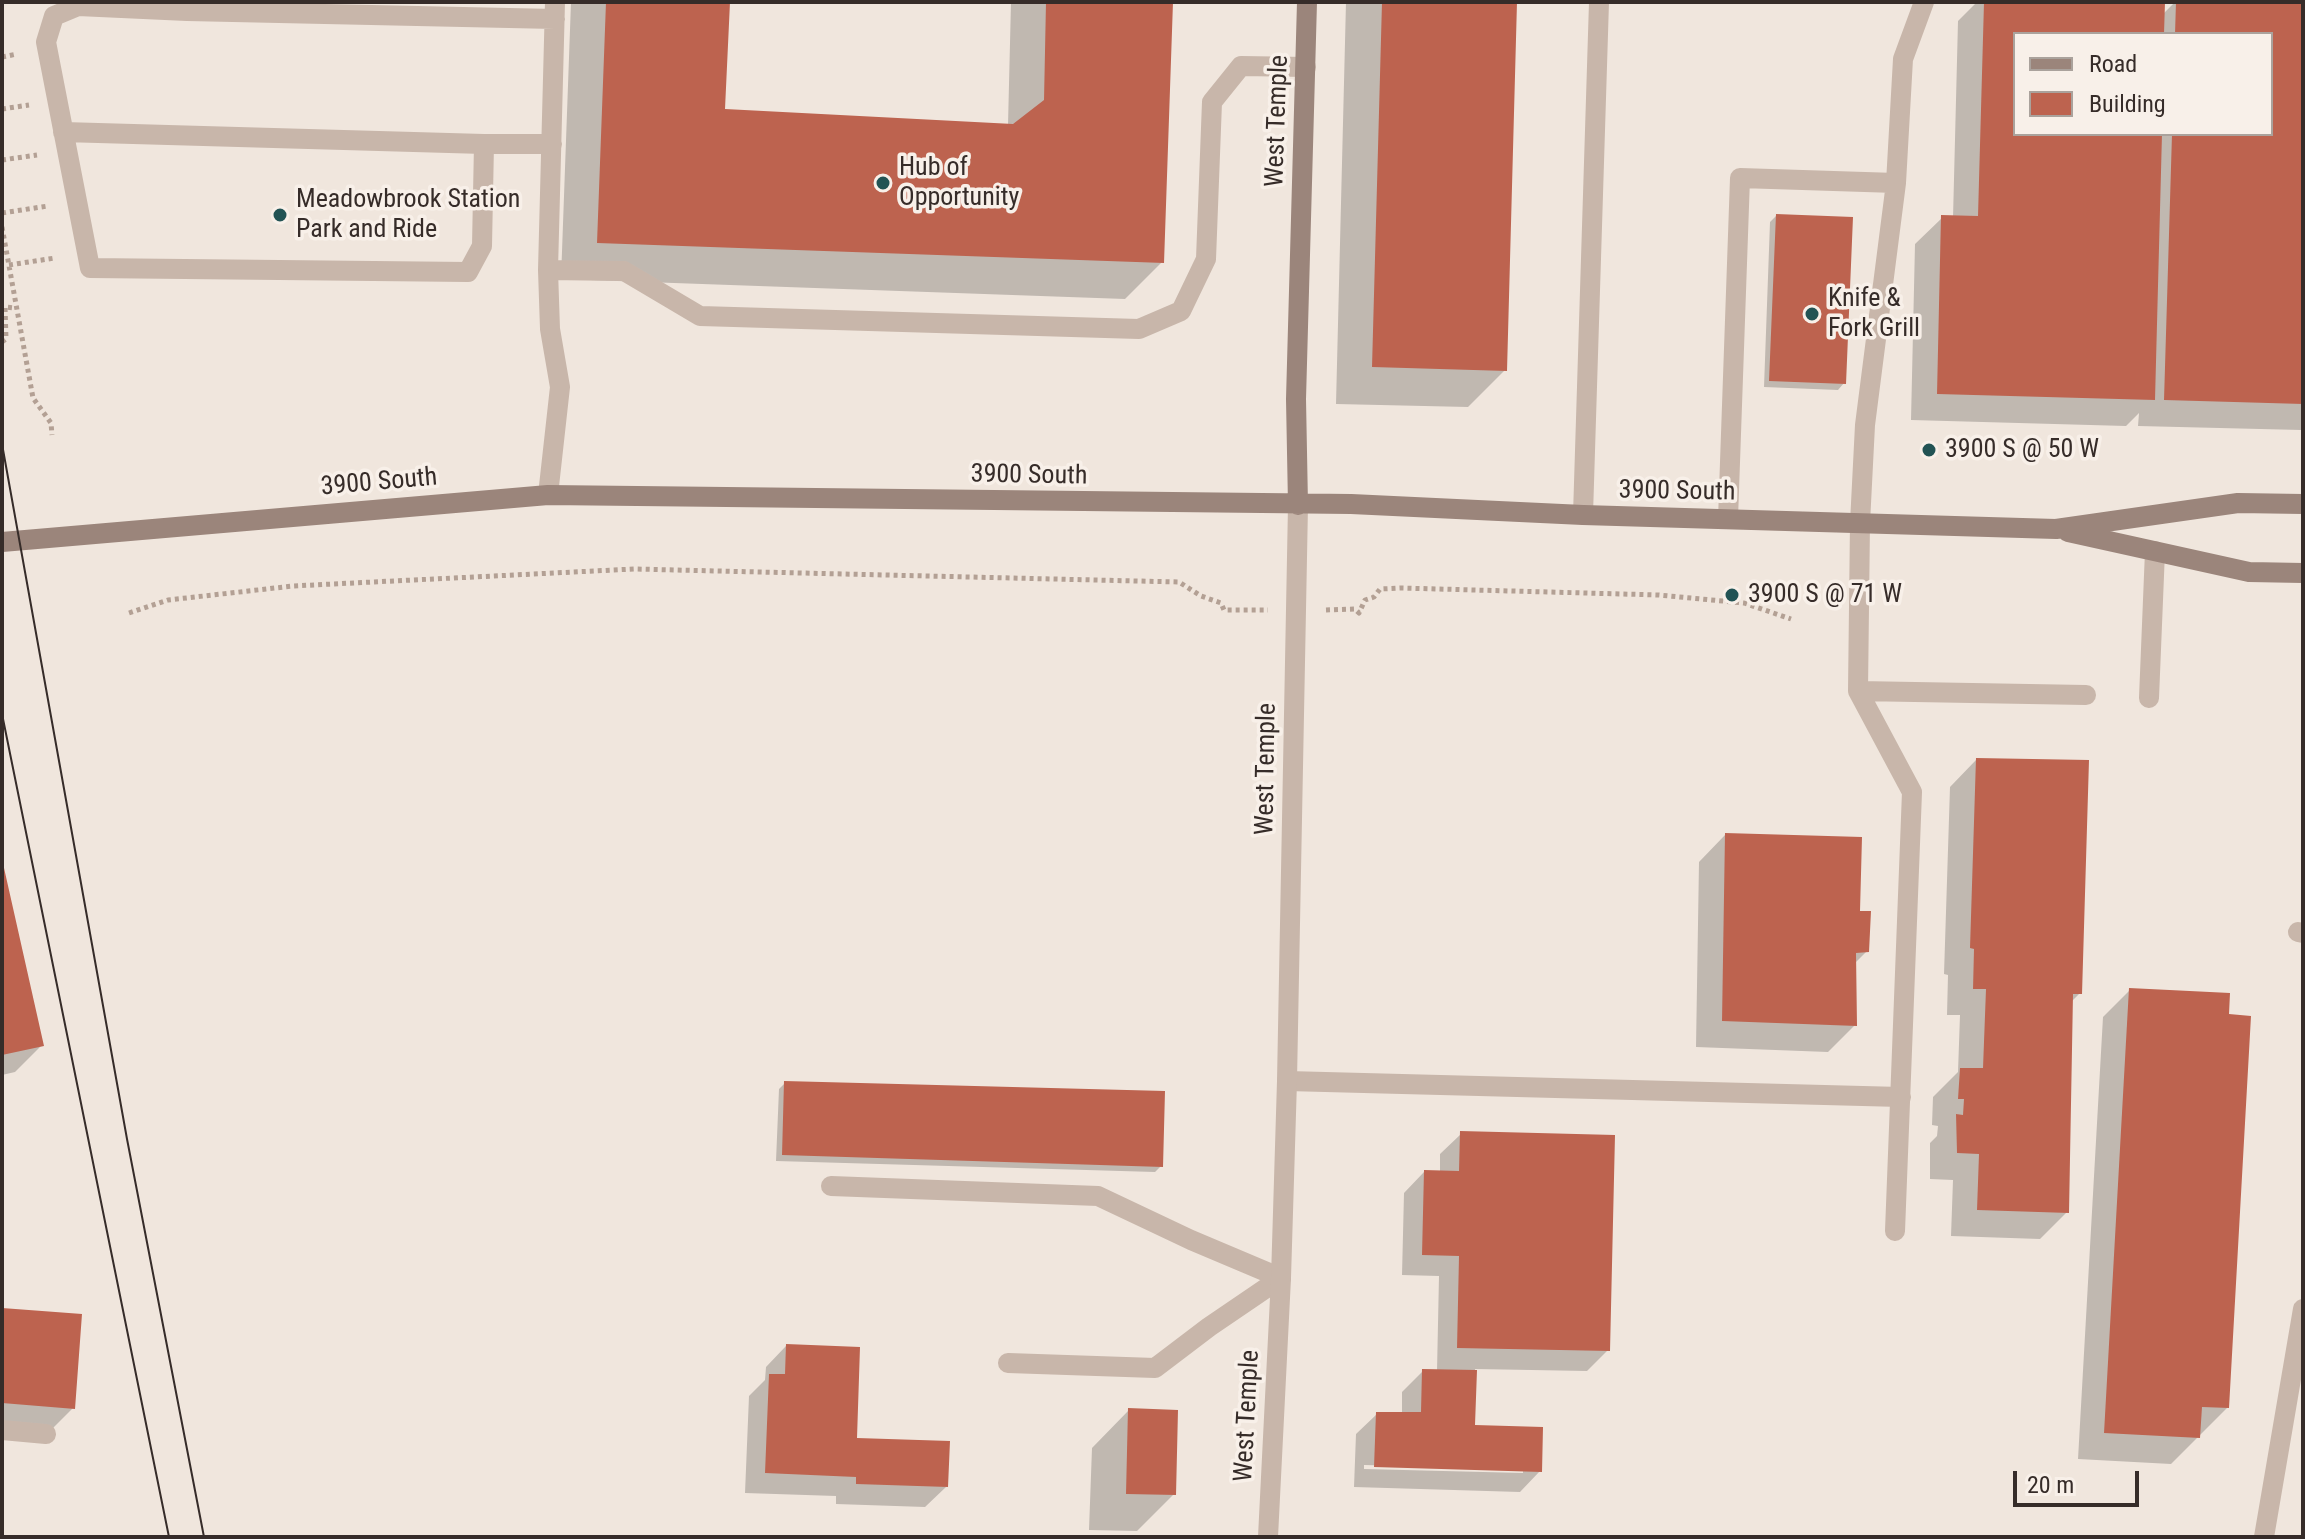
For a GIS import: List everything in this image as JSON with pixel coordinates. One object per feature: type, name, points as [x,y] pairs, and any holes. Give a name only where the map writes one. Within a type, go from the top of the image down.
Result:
[{"type":"main road","name":"West Temple","points":[[1298,505],[1296,399],[1307,2]]},
{"type":"main road","name":"3900 South","points":[[2,542],[548,495],[1351,504],[1583,515],[2056,529],[2238,503],[2303,504]]},
{"type":"main road","name":"3900 South","points":[[2056,529],[2249,572],[2303,573]]},
{"type":"street","points":[[1583,515],[1599,2]]},
{"type":"street","points":[[1895,1231],[1912,792],[1858,691],[1860,523],[1865,425],[1896,183],[1903,59],[1924,2]]},
{"type":"street","points":[[484,144],[482,246],[468,272],[90,268],[46,42],[54,16],[78,6],[555,10],[548,270],[550,329],[560,387],[548,495]]},
{"type":"street","points":[[548,270],[624,271],[700,316],[1139,329],[1181,311],[1206,259],[1212,102],[1241,66],[1306,67]]},
{"type":"street","points":[[63,132],[552,144]]},
{"type":"street","points":[[1728,519],[1740,178],[1896,183]]},
{"type":"street","name":"West Temple","points":[[1268,1537],[1287,1081],[1298,505]]},
{"type":"street","points":[[2149,698],[2155,551]]},
{"type":"street","points":[[1858,691],[2086,695]]},
{"type":"street","points":[[1287,1081],[1901,1097]]},
{"type":"street","points":[[831,1186],[1098,1196],[1281,1278]]},
{"type":"street","points":[[1008,1363],[1155,1368],[1281,1278]]},
{"type":"street","points":[[2264,1537],[2303,1309]]},
{"type":"street","points":[[2,1430],[46,1434]]},
{"type":"path","points":[[2,213],[77,201]]},
{"type":"path","points":[[2,227],[33,398],[51,423],[52,435]]},
{"type":"path","points":[[9,265],[86,253]]},
{"type":"path","points":[[2,342],[6,339],[5,307],[16,308]]},
{"type":"path","points":[[129,613],[168,600],[293,586],[634,569],[1179,582],[1201,596],[1221,603],[1224,610],[1232,611]]},
{"type":"path","points":[[1355,609],[1359,613],[1365,600],[1374,597],[1380,589],[1401,588],[1659,595],[1744,603],[1791,619]]},
{"type":"building","name":"Hub of Opportunity","points":[[606,2],[730,2],[725,109],[1013,124],[1044,100],[1046,2],[1173,2],[1164,263],[597,243]]},
{"type":"building","points":[[1382,2],[1517,2],[1507,371],[1372,367]]},
{"type":"building","points":[[1984,2],[2165,2],[2164,32],[2013,32],[2013,136],[2162,136],[2155,400],[1937,394],[1941,215],[1978,216]]},
{"type":"building","points":[[2176,2],[2303,2],[2303,404],[2164,400],[2172,136],[2273,136],[2273,32],[2175,32]]},
{"type":"building","points":[[1776,214],[1853,217],[1846,384],[1769,381]]},
{"type":"building","points":[[1976,758],[2089,760],[2082,994],[2073,994],[2069,1213],[1977,1210],[1979,1154],[1957,1153],[1956,1114],[1963,1115],[1964,1099],[1958,1099],[1960,1068],[1983,1068],[1986,989],[1973,989],[1974,949],[1970,948]]},
{"type":"building","points":[[1725,833],[1862,837],[1860,911],[1871,911],[1869,952],[1856,953],[1857,1026],[1722,1021]]},
{"type":"building","points":[[2,859],[44,1046],[2,1055]]},
{"type":"building","points":[[2129,988],[2230,993],[2229,1014],[2251,1016],[2229,1408],[2202,1407],[2200,1438],[2104,1433]]},
{"type":"building","points":[[784,1081],[1165,1091],[1163,1167],[782,1155]]},
{"type":"building","points":[[1460,1131],[1615,1135],[1610,1351],[1457,1348],[1459,1256],[1422,1255],[1424,1170],[1459,1171]]},
{"type":"building","points":[[2,1308],[82,1314],[75,1409],[2,1403]]},
{"type":"building","points":[[786,1344],[860,1347],[857,1438],[950,1441],[948,1487],[856,1484],[856,1477],[765,1473],[769,1374],[785,1374]]},
{"type":"building","points":[[1422,1369],[1477,1370],[1475,1425],[1543,1427],[1542,1472],[1374,1467],[1376,1412],[1421,1412]]},
{"type":"building","points":[[1128,1408],[1178,1410],[1176,1495],[1126,1494]]},
{"type":"tram line","points":[[2,444],[127,1139],[204,1537]]},
{"type":"tram line","points":[[2,714],[169,1537]]},
{"type":"place","name":"Hub of Opportunity","points":[[883,183]]},
{"type":"place","name":"Meadowbrook Station Park and Ride","points":[[280,215]]},
{"type":"place","name":"Knife & Fork Grill","points":[[1812,314]]},
{"type":"place","name":"3900 S @ 50 W","points":[[1929,450]]},
{"type":"place","name":"3900 S @ 71 W","points":[[1732,595]]}]
